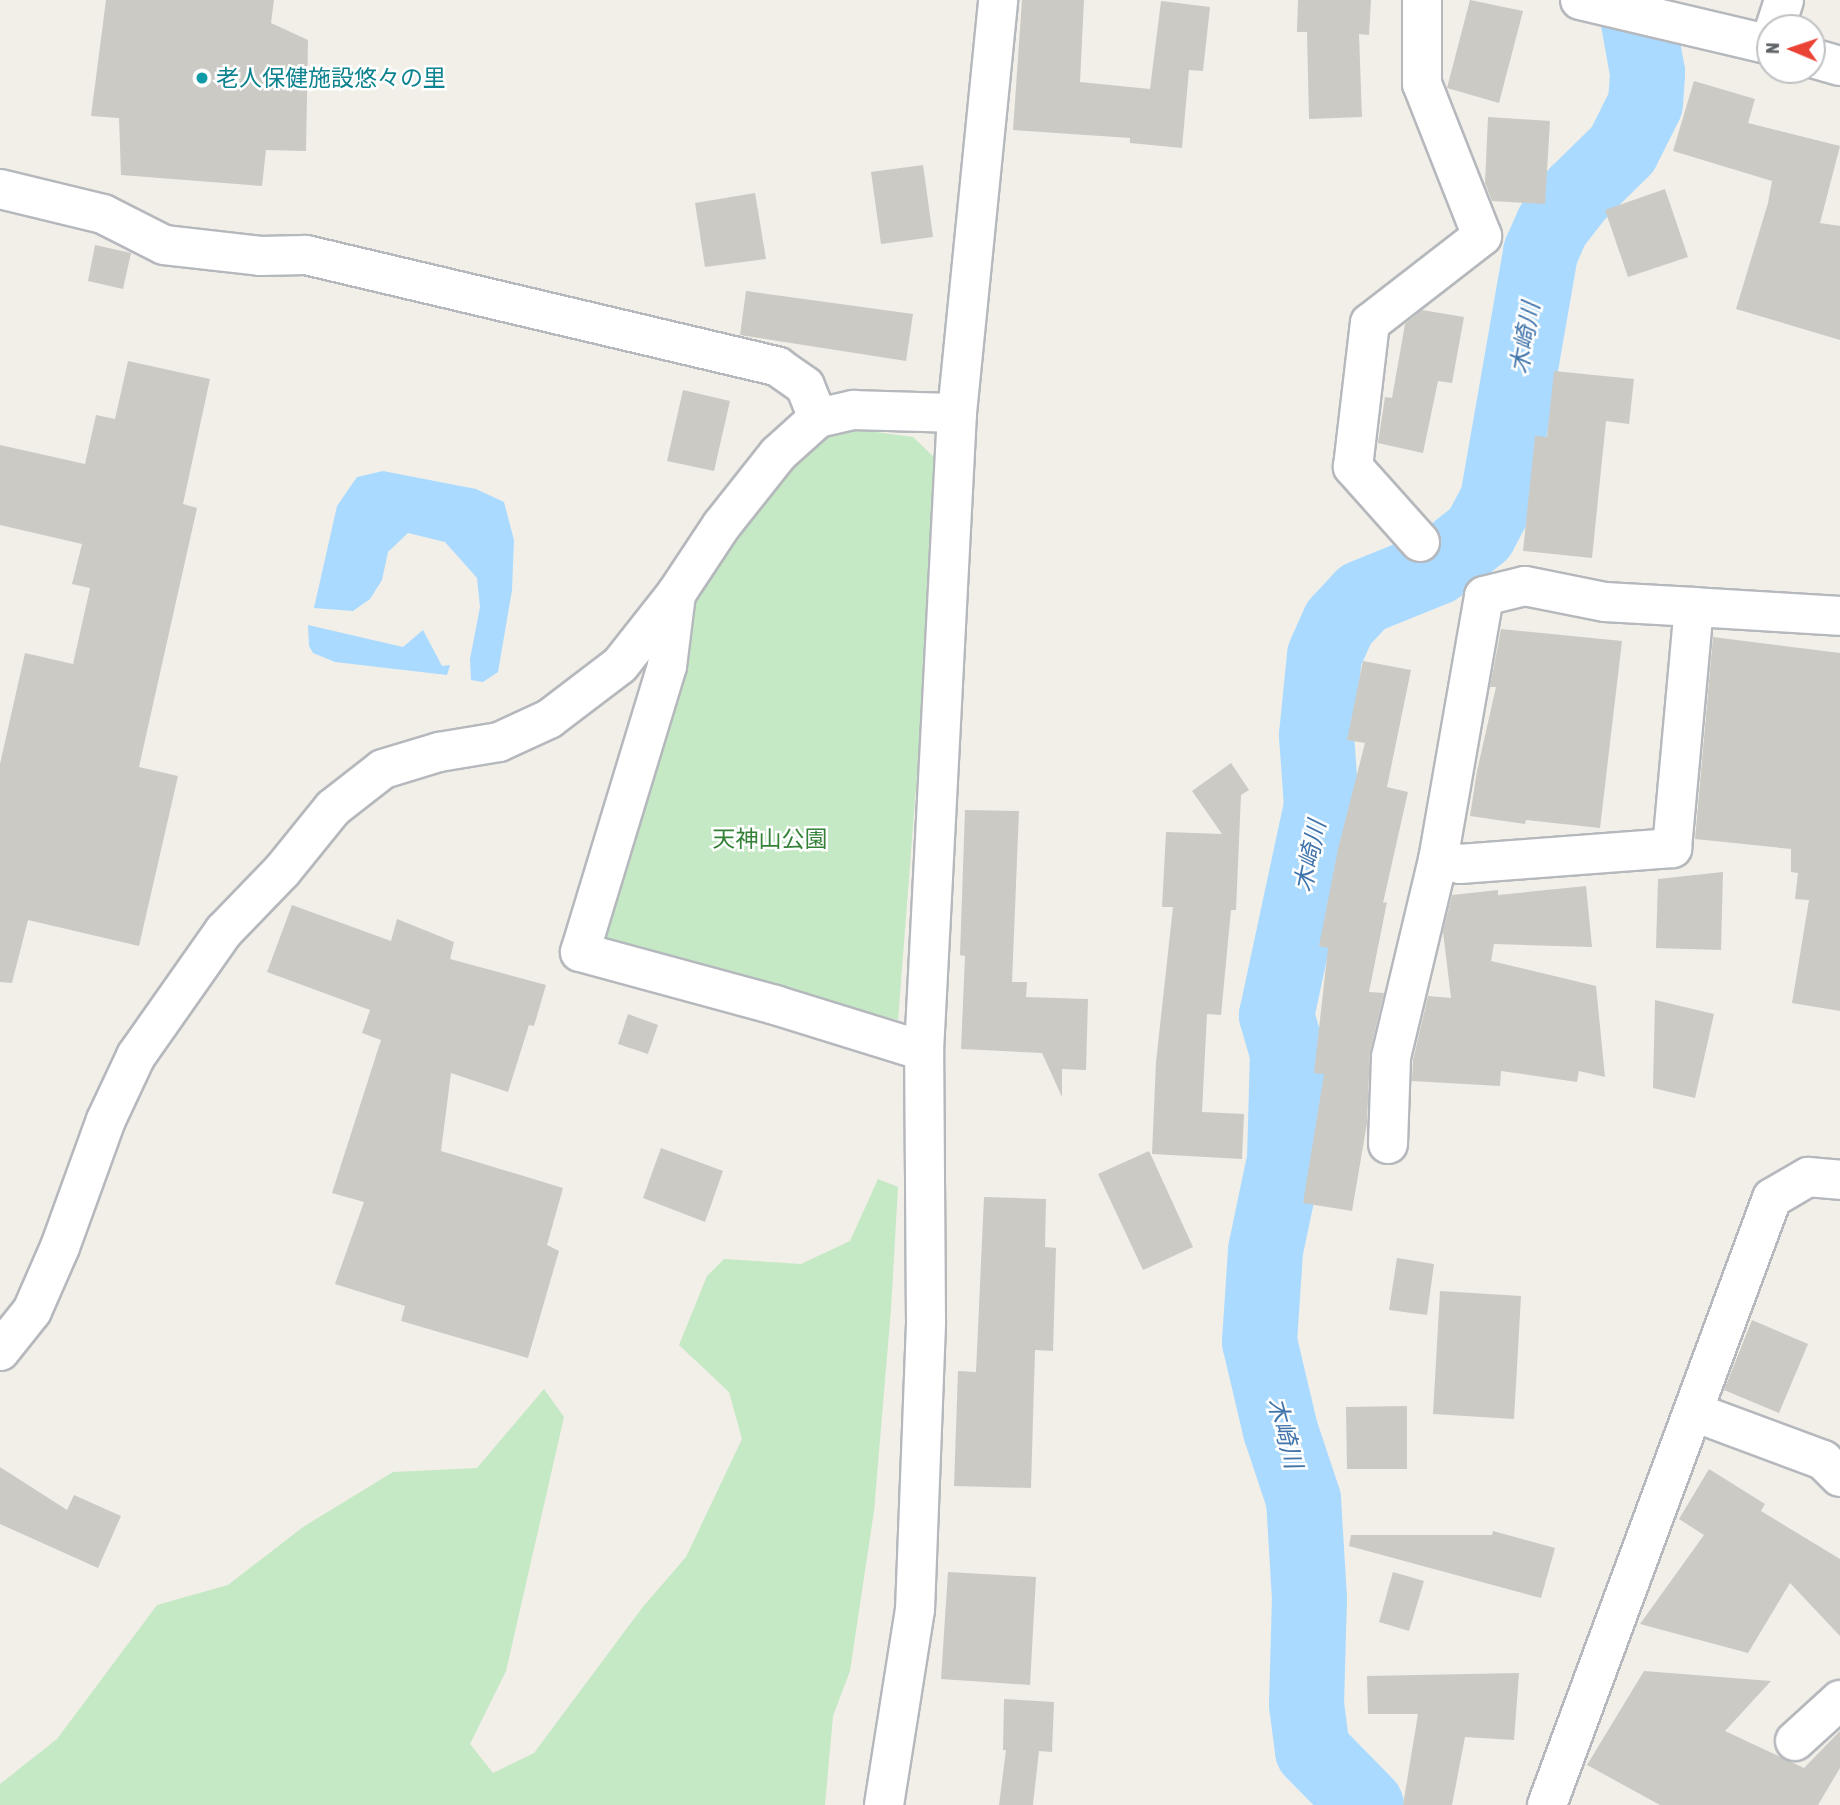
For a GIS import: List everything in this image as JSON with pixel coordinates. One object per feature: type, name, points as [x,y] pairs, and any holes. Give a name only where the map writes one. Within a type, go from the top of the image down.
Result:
[{"type":"street","points":[[884,1805],[915,1610],[926,1321],[924,1051],[957,413],[998,0]]},
{"type":"street","points":[[1420,542],[1353,467],[1370,323],[1482,236],[1422,84],[1422,0]]},
{"type":"street","points":[[1580,0],[1756,42]]},
{"type":"street","points":[[0,189],[103,214],[164,245],[260,256],[306,255],[778,366],[806,387],[818,418]]},
{"type":"street","points":[[0,1352],[32,1311],[60,1247],[106,1119],[136,1056],[225,931],[282,870],[333,808],[383,769],[439,752],[499,741],[549,719],[620,665],[676,594],[721,526],[778,454],[818,418],[854,410],[957,413]]},
{"type":"street","points":[[1388,1144],[1391,1057],[1438,860],[1484,596],[1525,586],[1605,602],[1840,617]]},
{"type":"street","points":[[676,594],[667,666],[580,952],[775,1005],[924,1051]]},
{"type":"street","points":[[1438,860],[1460,864],[1672,848],[1694,607]]},
{"type":"street","points":[[1553,1803],[1772,1198],[1808,1177],[1840,1180]]},
{"type":"street","points":[[1694,1412],[1824,1460],[1840,1477]]},
{"type":"street","points":[[1795,1741],[1840,1700]]},
{"type":"green space","name":"天神山公園","points":[[846,428],[913,437],[941,464],[898,1020],[598,943],[687,599],[808,440]]},
{"type":"green space","points":[[878,1179],[898,1187],[874,1511],[850,1671],[833,1716],[825,1805],[0,1805],[0,1784],[57,1739],[157,1605],[228,1585],[303,1527],[393,1472],[477,1468],[544,1389],[564,1417],[506,1671],[470,1744],[493,1773],[534,1753],[642,1608],[686,1557],[742,1439],[729,1392],[679,1345],[707,1276],[724,1259],[801,1264],[850,1241]]},
{"type":"water","points":[[383,471],[476,489],[504,502],[514,540],[512,590],[498,672],[483,682],[471,680],[470,659],[480,607],[477,578],[445,542],[408,533],[388,552],[382,580],[370,599],[353,611],[314,608],[337,506],[357,477]]},
{"type":"water","points":[[308,625],[403,647],[423,630],[442,666],[450,665],[447,675],[335,662],[313,653],[309,646]]},
{"type":"building","name":"老人保健施設悠々の里","points":[[106,0],[274,0],[271,23],[308,40],[306,151],[266,150],[262,186],[121,175],[119,118],[91,116]]},
{"type":"building","points":[[1022,0],[1084,0],[1080,82],[1150,89],[1161,1],[1210,7],[1203,71],[1189,70],[1182,148],[1130,143],[1130,138],[1013,130]]},
{"type":"building","points":[[1298,0],[1371,0],[1369,35],[1359,34],[1362,117],[1309,119],[1307,32],[1297,32]]},
{"type":"building","points":[[1470,0],[1523,11],[1499,103],[1447,88]]},
{"type":"building","points":[[1694,81],[1755,99],[1748,123],[1840,146],[1820,223],[1840,226],[1840,340],[1736,309],[1768,203],[1772,181],[1673,151]]},
{"type":"building","points":[[1488,117],[1550,121],[1545,204],[1492,201],[1485,183]]},
{"type":"building","points":[[923,165],[933,237],[881,244],[871,172]]},
{"type":"building","points":[[1665,189],[1688,257],[1628,277],[1605,210]]},
{"type":"building","points":[[755,193],[766,259],[705,267],[695,203]]},
{"type":"building","points":[[95,245],[131,253],[123,289],[88,281]]},
{"type":"building","points":[[746,291],[913,314],[906,361],[740,335]]},
{"type":"building","points":[[1422,310],[1464,317],[1452,383],[1438,381],[1423,453],[1378,443],[1385,397],[1392,398],[1405,324]]},
{"type":"building","points":[[128,361],[210,379],[183,504],[197,508],[139,767],[178,776],[139,946],[28,920],[12,983],[0,982],[0,764],[25,653],[73,664],[90,588],[72,584],[82,544],[0,525],[0,445],[85,464],[96,415],[115,419]]},
{"type":"building","points":[[1554,371],[1634,379],[1629,424],[1606,421],[1592,558],[1523,551],[1535,436],[1547,437]]},
{"type":"building","points":[[683,390],[730,401],[714,471],[667,461]]},
{"type":"building","points":[[1501,629],[1622,641],[1600,828],[1526,820],[1525,824],[1470,816],[1496,687],[1490,687]]},
{"type":"building","points":[[1713,637],[1840,653],[1840,1011],[1792,1003],[1809,900],[1795,899],[1798,873],[1791,872],[1791,849],[1695,839]]},
{"type":"building","points":[[1363,661],[1411,670],[1387,787],[1408,792],[1383,903],[1387,902],[1369,992],[1384,993],[1370,1052],[1367,1123],[1352,1211],[1303,1203],[1324,1074],[1314,1073],[1328,948],[1319,946],[1338,849],[1365,743],[1347,740]]},
{"type":"building","points":[[1231,763],[1249,790],[1241,795],[1236,910],[1231,910],[1221,1015],[1207,1014],[1202,1112],[1244,1114],[1242,1159],[1152,1154],[1156,1062],[1173,907],[1162,907],[1166,832],[1222,834],[1192,791]]},
{"type":"building","points":[[965,810],[1019,811],[1012,982],[1027,982],[1026,997],[1088,999],[1086,1070],[1062,1069],[1062,1097],[1042,1053],[961,1049],[965,956],[960,955]]},
{"type":"building","points":[[1723,872],[1721,950],[1656,948],[1658,879]]},
{"type":"building","points":[[1586,886],[1592,947],[1494,944],[1491,961],[1596,986],[1605,1077],[1579,1071],[1577,1082],[1501,1071],[1500,1086],[1412,1081],[1413,1060],[1428,996],[1451,998],[1443,932],[1452,895],[1498,890],[1498,895]]},
{"type":"building","points":[[292,905],[391,941],[397,919],[454,942],[450,959],[546,985],[534,1026],[529,1025],[508,1092],[451,1073],[441,1151],[563,1188],[547,1245],[559,1251],[528,1358],[401,1321],[405,1306],[335,1284],[364,1202],[332,1193],[381,1040],[362,1033],[370,1010],[267,972]]},
{"type":"building","points":[[1655,1000],[1714,1014],[1695,1098],[1653,1088]]},
{"type":"building","points":[[628,1014],[658,1025],[648,1054],[618,1044]]},
{"type":"building","points":[[661,1148],[723,1171],[705,1222],[643,1198]]},
{"type":"building","points":[[1149,1151],[1193,1247],[1143,1270],[1098,1174]]},
{"type":"building","points":[[984,1197],[1046,1199],[1045,1247],[1056,1248],[1053,1351],[1035,1350],[1031,1488],[954,1486],[958,1371],[976,1372]]},
{"type":"building","points":[[1397,1258],[1434,1264],[1427,1315],[1389,1310]]},
{"type":"building","points":[[1440,1291],[1521,1296],[1514,1419],[1433,1414]]},
{"type":"building","points":[[1752,1320],[1808,1344],[1779,1413],[1724,1390]]},
{"type":"building","points":[[1407,1406],[1407,1469],[1347,1469],[1346,1407]]},
{"type":"building","points":[[0,1467],[67,1510],[74,1495],[121,1516],[98,1568],[0,1524]]},
{"type":"building","points":[[1709,1469],[1765,1504],[1761,1511],[1840,1559],[1840,1636],[1790,1583],[1748,1653],[1640,1624],[1704,1535],[1679,1519]]},
{"type":"building","points":[[1493,1531],[1555,1548],[1541,1598],[1349,1546],[1351,1535],[1492,1535]]},
{"type":"building","points":[[948,1572],[1036,1577],[1030,1685],[941,1679]]},
{"type":"building","points":[[1393,1572],[1424,1581],[1409,1631],[1379,1622]]},
{"type":"building","points":[[1644,1671],[1771,1681],[1725,1731],[1804,1768],[1840,1731],[1840,1768],[1818,1805],[1660,1805],[1587,1765]]},
{"type":"building","points":[[1519,1673],[1514,1740],[1465,1737],[1452,1805],[1403,1805],[1418,1714],[1368,1714],[1367,1676]]},
{"type":"building","points":[[1004,1699],[1054,1702],[1052,1752],[1039,1751],[1033,1805],[999,1805],[1006,1750],[1003,1750]]},
{"type":"waterway","name":"木崎川","points":[[1366,1805],[1312,1750],[1306,1704],[1309,1599],[1303,1499],[1280,1430],[1259,1341],[1265,1250],[1284,1159],[1287,1053],[1276,1015],[1321,805],[1316,735],[1324,655],[1339,622],[1362,597],[1436,567],[1479,533],[1497,499],[1540,252],[1552,225],[1577,193],[1622,149],[1645,103],[1647,72],[1634,0]]},
{"type":"place","name":"老人保健施設悠々の里","points":[[202,78]]}]
